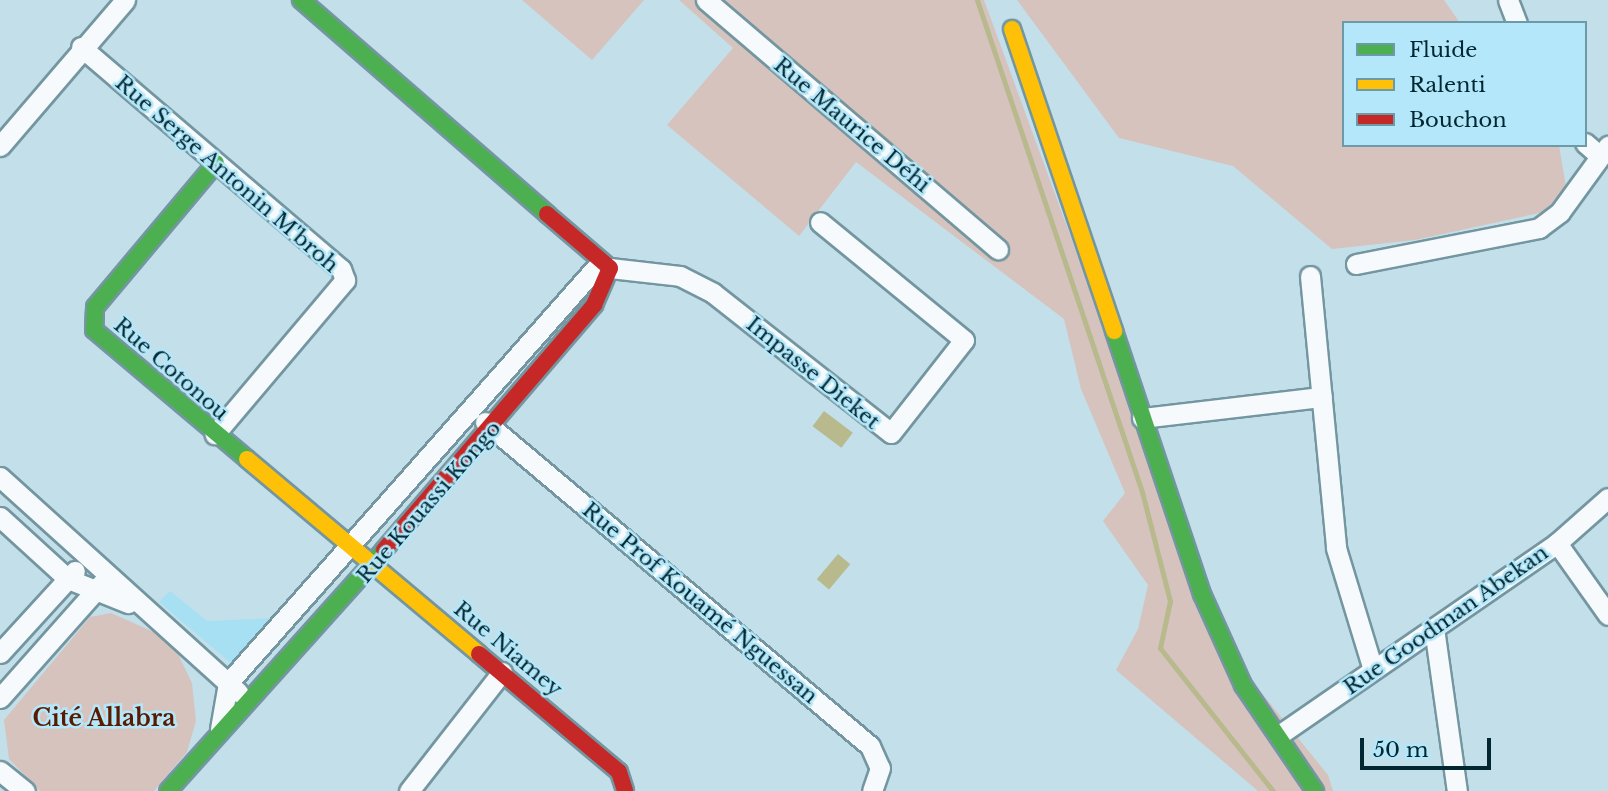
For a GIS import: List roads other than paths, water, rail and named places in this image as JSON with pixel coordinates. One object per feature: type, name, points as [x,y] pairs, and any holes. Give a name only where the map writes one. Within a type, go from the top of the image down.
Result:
[{"type":"street","points":[[0,146],[81,47],[125,0]]},
{"type":"street","points":[[301,0],[605,265]]},
{"type":"street","name":"Rue Maurice Déhi","points":[[706,0],[998,249]]},
{"type":"street","points":[[1508,0],[1516,21]]},
{"type":"street","points":[[1012,29],[1202,594],[1243,685],[1315,791]]},
{"type":"street","name":"Rue Serge Antonin M'broh","points":[[81,47],[341,269],[345,280],[215,434]]},
{"type":"street","points":[[1356,264],[1539,228],[1560,212],[1604,151],[1587,144]]},
{"type":"street","name":"Rue Cotonou","points":[[216,163],[92,318],[94,330],[353,547]]},
{"type":"street","name":"Impasse Dieket","points":[[605,265],[680,276],[713,293],[891,433],[964,340],[820,222]]},
{"type":"street","name":"Rue Kouassi Kongo","points":[[228,683],[605,265]]},
{"type":"street","name":"Rue Kouassi Kongo","points":[[168,791],[220,729],[252,703],[376,565],[493,429],[594,305],[605,265]]},
{"type":"street","points":[[1310,276],[1336,548],[1373,670]]},
{"type":"street","points":[[1142,418],[1322,397]]},
{"type":"street","name":"Rue Prof Kouamé Nguessan","points":[[471,411],[870,746],[880,768],[872,791]]},
{"type":"street","points":[[0,477],[86,558],[100,584]]},
{"type":"street","name":"Rue Goodman Abekan","points":[[1279,735],[1558,542],[1608,498]]},
{"type":"street","points":[[0,517],[68,579],[100,584],[136,605],[252,703]]},
{"type":"street","points":[[1558,542],[1608,615]]},
{"type":"street","name":"Rue Niamey","points":[[353,547],[619,772],[625,791]]},
{"type":"street","points":[[0,653],[86,558]]},
{"type":"street","points":[[0,698],[100,584]]},
{"type":"street","points":[[1434,628],[1457,791]]},
{"type":"street","points":[[409,791],[502,671]]},
{"type":"street","points":[[220,729],[228,683]]},
{"type":"street","points":[[0,771],[25,791]]},
{"type":"waterway","points":[[977,0],[1142,492],[1170,601],[1160,648],[1273,791]]},
{"type":"district","name":"Cité Allabra","points":[[104,718]]}]
